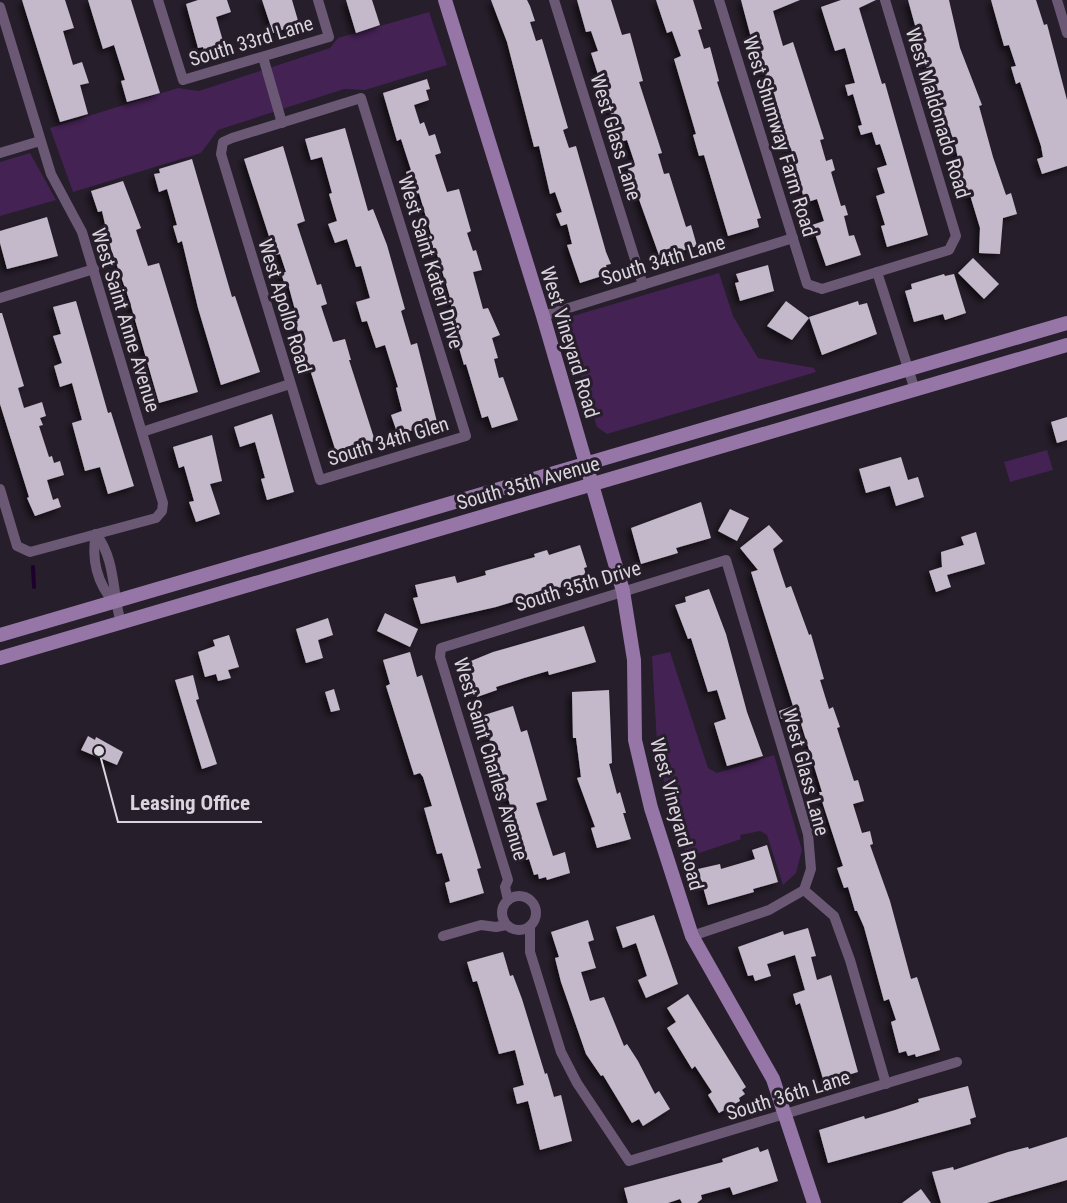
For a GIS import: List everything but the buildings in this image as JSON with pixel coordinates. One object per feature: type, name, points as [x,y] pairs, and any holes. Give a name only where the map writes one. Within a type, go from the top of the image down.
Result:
[{"type":"main road","name":"West Vineyard Road","points":[[445,0],[543,316],[623,591],[633,650],[635,740],[651,808],[692,936],[773,1078],[787,1114],[814,1203]]},
{"type":"main road","name":"South 35th Avenue","points":[[0,635],[1067,323]]},
{"type":"main road","name":"South 35th Avenue","points":[[0,658],[1067,345]]},
{"type":"street","name":"South 33rd Lane","points":[[158,0],[183,80],[329,37],[318,0]]},
{"type":"street","name":"West Glass Lane","points":[[554,0],[643,285]]},
{"type":"street","name":"West Shumway Farm Road","points":[[719,0],[807,284],[822,289],[878,272]]},
{"type":"street","name":"West Maldonado Road","points":[[878,272],[949,250],[956,236],[885,0]]},
{"type":"street","points":[[1057,0],[1067,33]]},
{"type":"street","name":"West Saint Anne Avenue","points":[[0,7],[40,141],[57,189],[82,232],[164,502],[162,511],[156,518],[96,534]]},
{"type":"street","points":[[263,57],[282,123]]},
{"type":"street","name":"West Saint Kateri Drive","points":[[282,123],[361,98],[466,436]]},
{"type":"street","name":"West Apollo Road","points":[[282,123],[223,142],[221,154],[320,480]]},
{"type":"street","points":[[0,153],[40,141]]},
{"type":"street","name":"South 34th Lane","points":[[543,316],[793,238]]},
{"type":"street","points":[[0,298],[94,269]]},
{"type":"street","points":[[878,272],[915,390]]},
{"type":"street","points":[[142,432],[290,384]]},
{"type":"street","name":"South 34th Glen","points":[[320,480],[466,436]]},
{"type":"street","points":[[0,490],[20,549],[30,552],[96,534],[92,551],[104,591],[114,602],[120,623]]},
{"type":"street","name":"West Glass Lane","points":[[726,560],[808,834],[811,869],[804,890]]},
{"type":"street","name":"South 35th Drive","points":[[441,648],[726,560]]},
{"type":"street","name":"West Saint Charles Avenue","points":[[441,648],[441,657],[508,880],[514,884],[520,896]]},
{"type":"street","name":"West Saint Charles Avenue","points":[[508,880],[505,887],[508,900]]},
{"type":"street","points":[[692,936],[769,910],[804,890],[834,916],[850,960],[886,1084]]},
{"type":"street","points":[[481,925],[491,915],[501,910],[508,900],[520,896],[534,905],[536,917],[530,927],[530,952]]},
{"type":"street","points":[[501,910],[510,927],[530,952]]},
{"type":"street","points":[[443,936],[481,925],[530,927]]},
{"type":"street","name":"South 36th Lane","points":[[530,952],[561,1052],[577,1083],[629,1161],[957,1062]]},
{"type":"shaded area","points":[[429,12],[447,65],[365,90],[344,89],[218,130],[201,153],[73,192],[50,128],[178,88],[199,91],[330,48],[338,38]]},
{"type":"shaded area","points":[[30,153],[56,200],[0,216],[0,162]]},
{"type":"shaded area","points":[[719,273],[733,316],[758,358],[814,368],[816,372],[607,434],[597,427],[567,332],[573,316]]},
{"type":"shaded area","points":[[1047,450],[1053,470],[1010,482],[1004,462]]},
{"type":"shaded area","points":[[670,652],[708,768],[717,773],[774,755],[802,850],[796,873],[783,885],[767,835],[760,831],[740,835],[741,839],[687,857],[658,761],[652,656]]},
{"type":"waterway","points":[[33,567],[34,587]]},
{"type":"place","name":"Leasing Office","points":[[99,751]]}]
